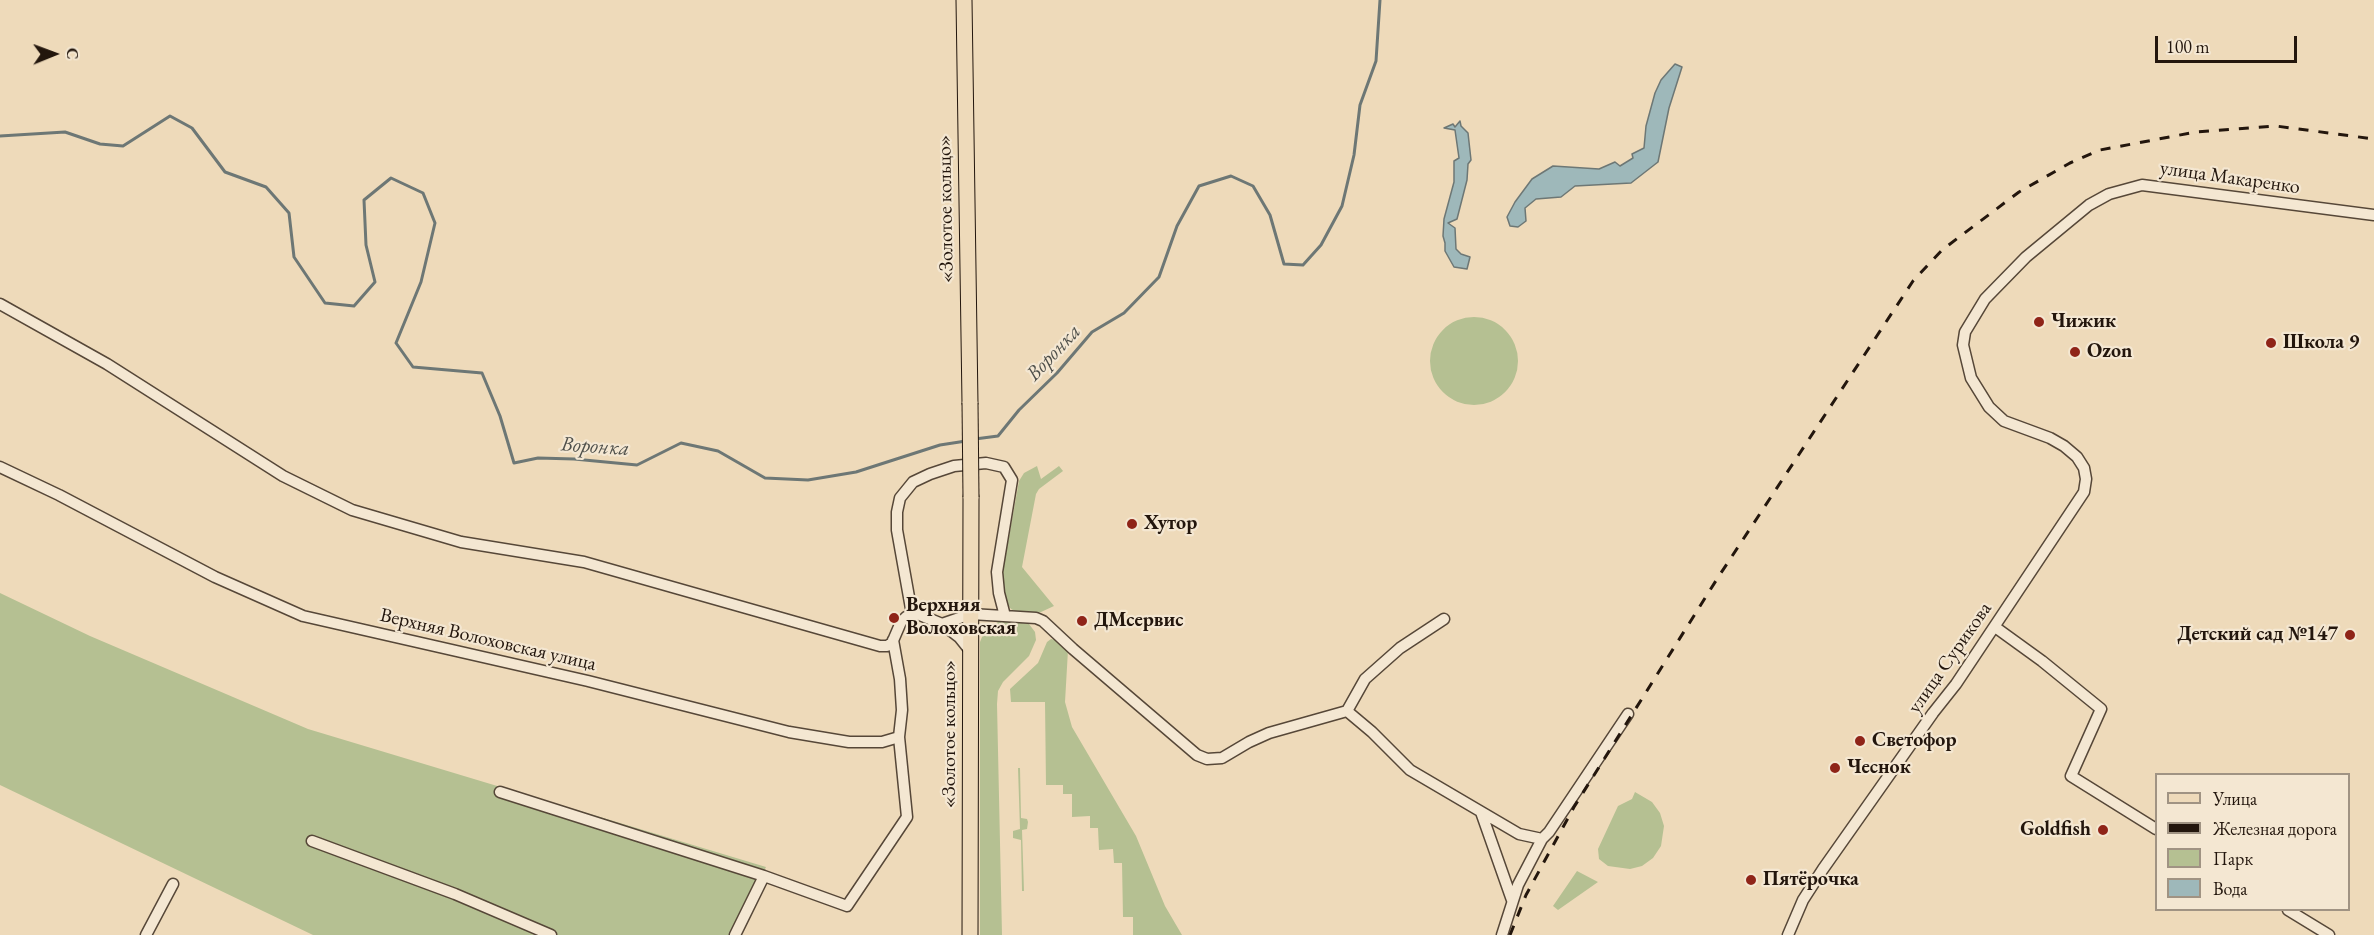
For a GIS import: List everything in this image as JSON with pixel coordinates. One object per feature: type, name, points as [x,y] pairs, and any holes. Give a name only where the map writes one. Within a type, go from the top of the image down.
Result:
[{"type":"main road","name":"«Золотое кольцо»","points":[[964,7],[971,497],[970,935]]},
{"type":"street","name":"улица Макаренко","points":[[2084,492],[2086,479],[2084,468],[2077,457],[2050,438],[2004,421],[1989,407],[1971,378],[1965,357],[1963,345],[1965,332],[1977,310],[1996,286],[2026,257],[2089,205],[2109,194],[2142,185],[2374,215]]},
{"type":"street","points":[[0,304],[106,364],[283,476],[352,510],[460,542],[584,562],[871,644],[885,647],[894,640]]},
{"type":"street","points":[[912,614],[897,530],[900,498],[910,484],[930,474],[954,466],[986,463],[1004,467],[1012,480],[997,572],[1005,616]]},
{"type":"street","name":"Верхняя Волоховская улица","points":[[0,467],[59,495],[215,577],[303,616],[565,675],[789,732],[849,742],[882,742],[899,737]]},
{"type":"street","name":"улица Сурикова","points":[[1788,935],[1803,900],[1823,869],[1995,627],[2084,492]]},
{"type":"street","points":[[500,792],[764,876],[847,906],[907,817],[899,737],[901,700],[894,640],[901,622],[912,614]]},
{"type":"street","points":[[912,614],[942,624],[959,637],[971,652]]},
{"type":"street","points":[[942,624],[971,614],[1036,618],[1045,622],[1073,649],[1197,755],[1203,758],[1222,758],[1269,733],[1347,711],[1365,680],[1400,648],[1444,619]]},
{"type":"street","points":[[1995,627],[2042,661],[2101,709],[2071,776],[2155,828]]},
{"type":"street","points":[[1347,711],[1410,770],[1519,834],[1542,839]]},
{"type":"street","points":[[1502,935],[1521,877],[1542,839],[1628,714]]},
{"type":"street","points":[[1481,812],[1512,900]]},
{"type":"street","points":[[312,841],[455,894],[551,935]]},
{"type":"street","points":[[735,935],[764,876]]},
{"type":"street","points":[[146,935],[173,884]]},
{"type":"street","points":[[2291,911],[2324,934]]},
{"type":"green space","points":[[1474,317],[1491,320],[1505,330],[1515,344],[1518,361],[1515,378],[1505,392],[1491,402],[1474,405],[1457,402],[1443,392],[1433,378],[1430,361],[1433,344],[1443,330],[1457,320]]},
{"type":"green space","points":[[1037,466],[1041,479],[1059,466],[1063,471],[1039,489],[1036,494],[1022,567],[1054,606],[1041,612],[1019,613],[1006,603],[1003,570],[1019,481],[1024,473]]},
{"type":"green space","points":[[0,593],[90,636],[308,729],[766,867],[730,935],[313,935],[0,785]]},
{"type":"green space","points":[[998,622],[1029,624],[1035,632],[1036,640],[1029,656],[1003,682],[998,691],[1002,935],[980,935],[980,642],[989,628]]},
{"type":"green space","points":[[1051,639],[1056,640],[1068,650],[1065,702],[1072,727],[1136,836],[1165,906],[1182,935],[1133,935],[1133,917],[1123,917],[1122,863],[1114,863],[1113,849],[1099,850],[1098,828],[1090,828],[1090,816],[1072,817],[1072,794],[1063,794],[1063,785],[1046,785],[1045,702],[1011,702],[1010,689],[1038,663],[1047,642]]},
{"type":"green space","points":[[1018,768],[1020,768],[1021,818],[1027,819],[1028,822],[1027,829],[1022,830],[1024,891],[1022,891],[1021,840],[1013,838],[1013,831],[1020,829]]},
{"type":"green space","points":[[1635,792],[1652,802],[1660,813],[1664,826],[1661,846],[1653,858],[1642,866],[1630,869],[1608,866],[1599,859],[1598,849],[1618,806],[1632,799]]},
{"type":"green space","points":[[1577,871],[1598,882],[1558,910],[1553,906]]},
{"type":"water","points":[[1675,64],[1682,67],[1669,108],[1658,162],[1631,183],[1575,186],[1561,197],[1536,199],[1525,208],[1526,221],[1518,227],[1510,226],[1507,217],[1515,202],[1532,179],[1553,166],[1599,169],[1615,162],[1620,166],[1633,158],[1632,154],[1644,148],[1646,126],[1655,93],[1661,80]]},
{"type":"water","points":[[1460,121],[1461,126],[1468,133],[1471,160],[1468,164],[1467,180],[1457,219],[1448,223],[1455,228],[1456,249],[1461,254],[1470,257],[1467,269],[1454,267],[1445,251],[1443,236],[1444,219],[1454,182],[1454,161],[1459,158],[1455,130],[1444,128],[1453,124],[1455,127]]},
{"type":"waterway","name":"Воронка","points":[[975,439],[998,436],[1019,410],[1057,373],[1092,332],[1124,313],[1159,277],[1177,226],[1199,186],[1231,176],[1253,186],[1270,215],[1284,264],[1303,265],[1321,245],[1342,206],[1354,155],[1360,105],[1376,61],[1380,0]]},
{"type":"waterway","name":"Воронка","points":[[0,136],[65,132],[100,144],[123,146],[170,116],[192,128],[225,172],[266,187],[289,213],[294,257],[325,303],[354,306],[375,282],[366,245],[364,200],[391,178],[423,193],[435,223],[421,282],[396,343],[413,367],[482,373],[500,416],[514,463],[538,458],[637,465],[681,443],[718,451],[765,478],[808,480],[856,472],[940,445],[966,441]]},
{"type":"railway","points":[[1510,935],[1526,895],[1574,807],[1717,579],[1913,281],[1942,250],[2019,192],[2070,163],[2100,150],[2196,132],[2276,126],[2374,139]]},
{"type":"place","name":"Чижик","points":[[2039,322]]},
{"type":"place","name":"Школа 9","points":[[2271,343]]},
{"type":"place","name":"Ozon","points":[[2075,352]]},
{"type":"place","name":"Хутор","points":[[1132,524]]},
{"type":"place","name":"Верхняя Волоховская","points":[[894,618]]},
{"type":"place","name":"ДМсервис","points":[[1082,621]]},
{"type":"place","name":"Детский сад №147","points":[[2350,635]]},
{"type":"place","name":"Светофор","points":[[1860,741]]},
{"type":"place","name":"Чеснок","points":[[1835,768]]},
{"type":"place","name":"Goldfish","points":[[2103,830]]},
{"type":"place","name":"Пятёрочка","points":[[1751,880]]}]
